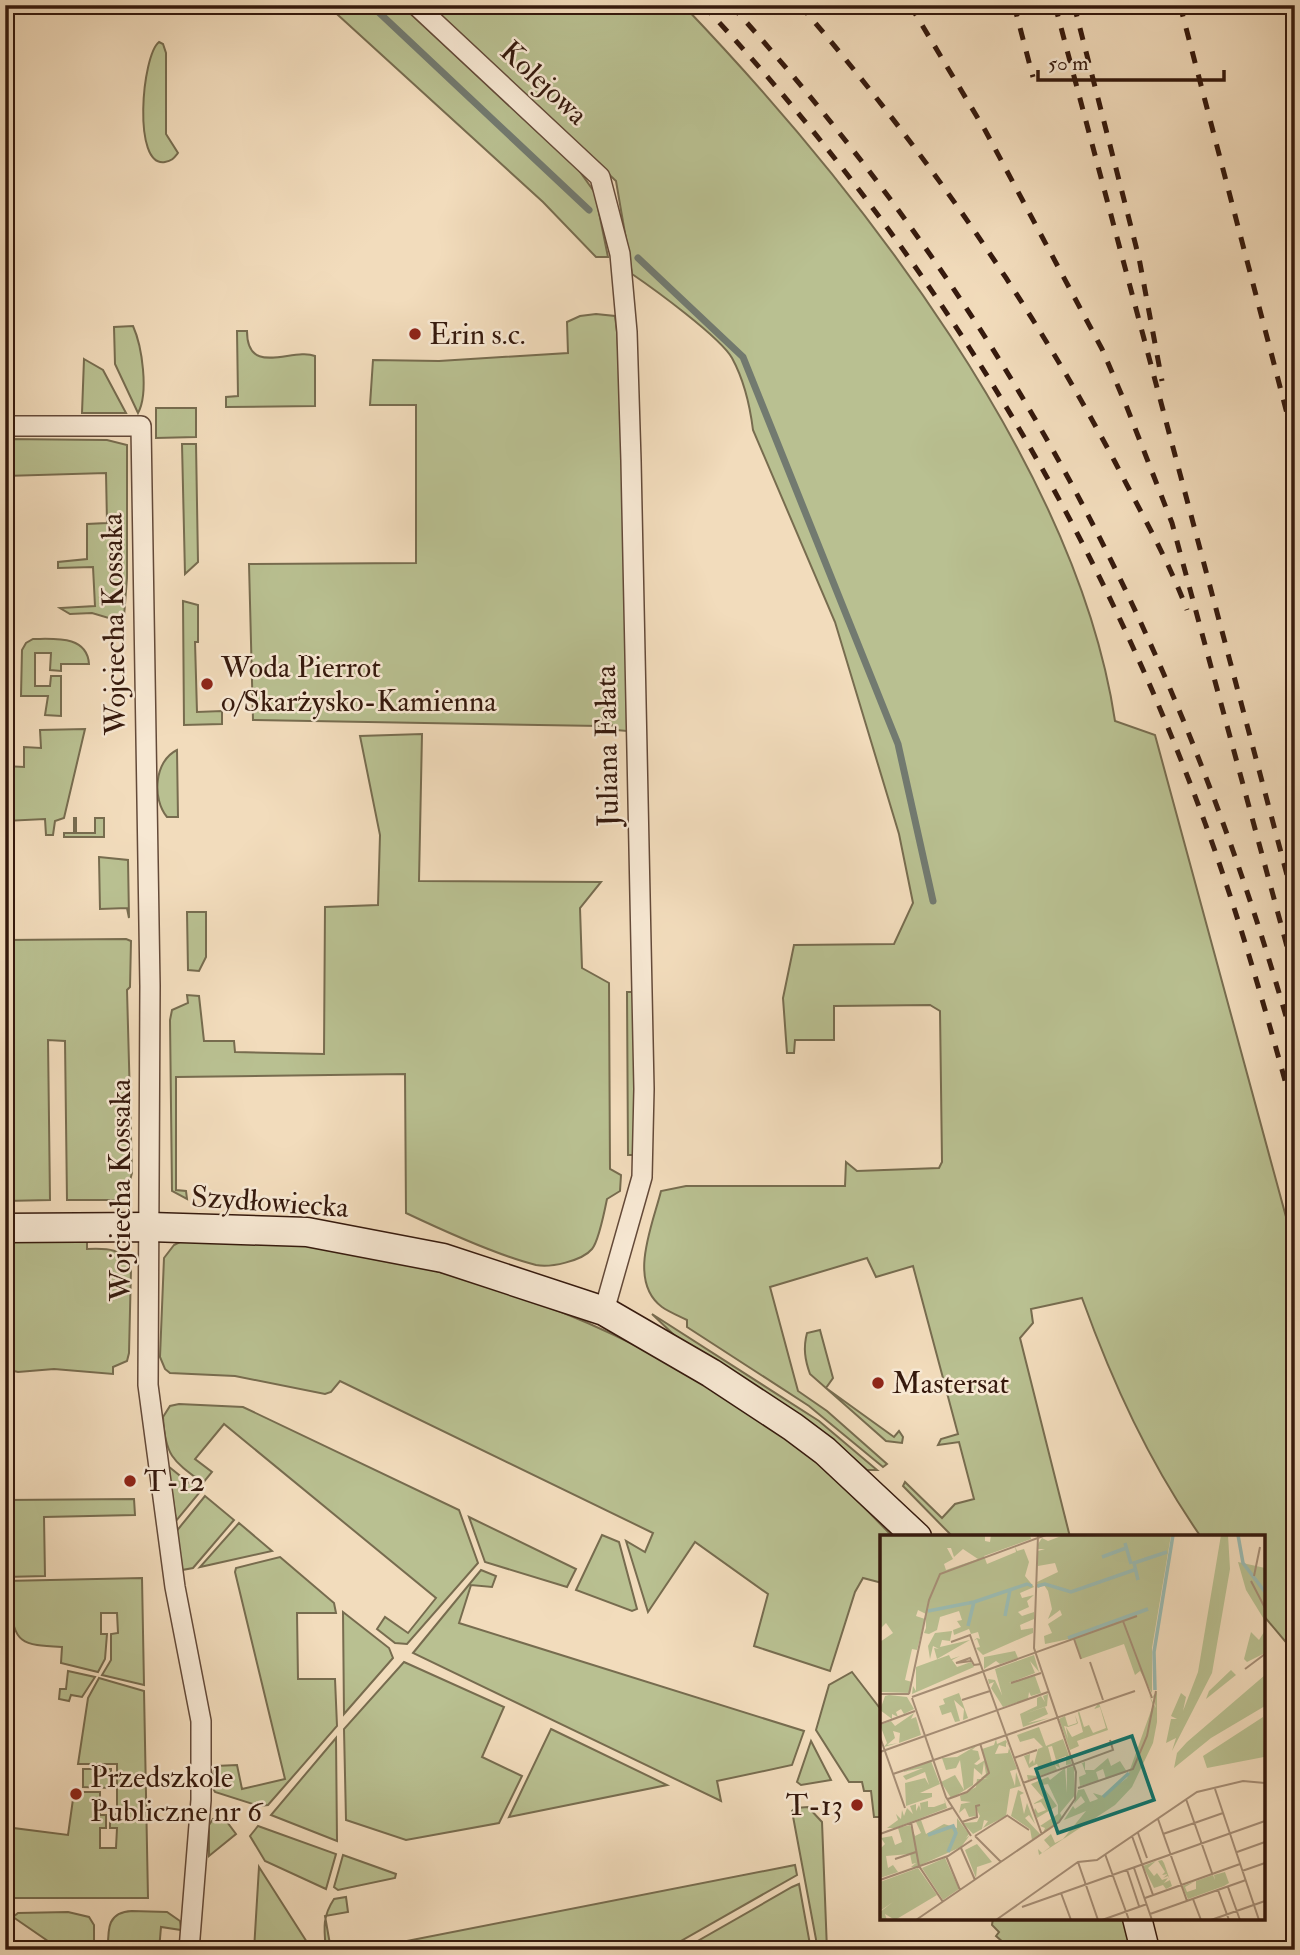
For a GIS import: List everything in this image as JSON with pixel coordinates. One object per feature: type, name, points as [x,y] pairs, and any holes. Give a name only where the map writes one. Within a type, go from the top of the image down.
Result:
[{"type":"street","name":"Kolejowa","points":[[416,5],[600,177]]},
{"type":"street","name":"Juliana Fałata","points":[[600,177],[620,254],[627,332],[644,1079],[642,1177],[604,1311]]},
{"type":"street","name":"Wojciecha Kossaka","points":[[5,426],[141,426],[149,919],[148,1385],[175,1587],[201,1721],[201,1800],[189,1950]]},
{"type":"street","name":"Szydłowiecka","points":[[5,1228],[150,1227],[320,1235],[443,1258],[604,1311],[711,1373],[793,1427],[825,1451],[915,1535]]},
{"type":"street","points":[[1138,1920],[1145,1950]]},
{"type":"green space","points":[[327,5],[401,5],[578,169],[595,193],[608,257],[596,257],[543,202]]},
{"type":"green space","points":[[430,5],[683,5],[819,158],[887,245],[950,336],[1008,431],[1056,527],[1093,625],[1115,721],[1155,735],[1295,1250],[1295,1653],[1265,1617],[1265,1535],[1200,1535],[1165,1480],[1134,1422],[1106,1361],[1082,1298],[1031,1309],[1033,1323],[1020,1338],[1069,1535],[951,1535],[903,1486],[905,1482],[942,1518],[955,1504],[974,1499],[959,1442],[938,1445],[941,1439],[958,1434],[913,1266],[876,1277],[867,1258],[770,1287],[798,1391],[827,1411],[887,1464],[883,1467],[809,1406],[687,1327],[687,1320],[662,1307],[652,1296],[646,1283],[645,1252],[661,1191],[686,1186],[845,1186],[846,1162],[857,1171],[939,1168],[942,1162],[940,1011],[930,1005],[834,1006],[834,1040],[795,1040],[794,1053],[787,1053],[783,998],[794,945],[894,944],[913,903],[899,834],[835,622],[753,430],[740,375],[732,358],[714,338],[632,274],[616,181]]},
{"type":"green space","points":[[159,42],[163,44],[166,53],[166,134],[178,153],[165,162],[155,159],[148,148],[144,130],[143,109],[148,67]]},
{"type":"green space","points":[[580,316],[615,316],[617,332],[623,432],[627,731],[616,730],[603,715],[600,726],[253,720],[249,564],[416,563],[416,405],[370,405],[373,360],[439,361],[568,353],[567,322]]},
{"type":"green space","points":[[133,326],[139,345],[144,382],[138,413],[115,364],[114,327]]},
{"type":"green space","points":[[237,331],[247,331],[249,345],[255,353],[263,357],[306,354],[315,356],[315,406],[226,407],[226,397],[238,396]]},
{"type":"green space","points":[[84,359],[103,370],[126,413],[82,413]]},
{"type":"green space","points":[[156,408],[196,408],[196,437],[156,438]]},
{"type":"green space","points":[[5,439],[107,440],[127,445],[127,578],[124,617],[112,619],[92,613],[70,614],[60,608],[95,606],[93,567],[58,568],[58,562],[87,559],[87,524],[107,523],[106,473],[5,476]]},
{"type":"green space","points":[[182,444],[196,444],[198,562],[185,574]]},
{"type":"green space","points":[[183,601],[198,605],[198,642],[195,642],[197,712],[222,711],[222,724],[184,725]]},
{"type":"green space","points":[[33,639],[76,643],[87,655],[89,664],[61,664],[61,671],[50,670],[51,653],[35,653],[35,686],[50,686],[51,676],[61,676],[61,716],[45,715],[48,696],[21,696],[22,650],[26,643]]},
{"type":"green space","points":[[85,729],[64,818],[55,821],[53,835],[46,835],[45,819],[5,821],[5,766],[24,767],[24,747],[41,748],[40,730]]},
{"type":"green space","points":[[422,734],[419,881],[601,882],[580,908],[582,968],[609,983],[610,1169],[621,1175],[620,1191],[607,1199],[599,1233],[592,1249],[566,1263],[542,1266],[520,1261],[406,1213],[405,1074],[176,1077],[176,1190],[186,1191],[187,1199],[172,1191],[172,1010],[188,1003],[187,995],[199,996],[204,1041],[234,1041],[235,1052],[324,1054],[325,907],[378,905],[380,835],[360,736]]},
{"type":"green space","points":[[177,750],[178,817],[167,817],[159,800],[158,781],[164,763],[169,755]]},
{"type":"green space","points":[[74,818],[76,833],[95,833],[95,818],[104,818],[104,837],[64,837],[64,833],[74,833]]},
{"type":"green space","points":[[99,857],[128,860],[129,918],[127,908],[100,909]]},
{"type":"green space","points":[[187,912],[206,912],[206,957],[199,971],[188,970]]},
{"type":"green space","points":[[5,940],[131,941],[130,987],[127,990],[132,1173],[127,1192],[117,1200],[67,1200],[65,1041],[48,1040],[50,1200],[5,1201],[5,1037],[11,1036],[10,989],[5,988]]},
{"type":"green space","points":[[627,992],[633,992],[636,1061],[634,1155],[628,1155]]},
{"type":"green space","points":[[186,1239],[263,1241],[308,1245],[374,1257],[500,1290],[561,1312],[619,1338],[677,1367],[733,1401],[802,1451],[843,1486],[891,1535],[880,1535],[880,1582],[863,1578],[855,1592],[830,1671],[754,1646],[768,1594],[695,1542],[648,1612],[626,1541],[645,1552],[653,1533],[340,1381],[331,1392],[325,1394],[235,1376],[170,1373],[165,1369],[160,1357],[164,1258],[174,1245]]},
{"type":"green space","points":[[87,1241],[87,1249],[108,1249],[119,1253],[131,1269],[127,1361],[113,1367],[113,1374],[54,1369],[18,1372],[5,1369],[5,1242]]},
{"type":"green space","points":[[652,1314],[819,1421],[877,1470],[867,1470],[835,1442],[674,1335]]},
{"type":"green space","points":[[820,1330],[833,1378],[826,1388],[894,1437],[899,1431],[903,1437],[902,1443],[886,1441],[810,1374],[805,1354],[807,1333]]},
{"type":"green space","points":[[179,1404],[243,1407],[459,1510],[478,1563],[407,1644],[395,1643],[377,1629],[385,1617],[408,1633],[436,1598],[224,1424],[195,1459],[212,1472],[203,1483],[178,1463],[166,1441],[163,1417],[170,1406]]},
{"type":"green space","points":[[168,1466],[200,1492],[176,1521]]},
{"type":"green space","points":[[205,1496],[234,1520],[193,1568],[182,1570],[175,1533]]},
{"type":"green space","points":[[134,1499],[135,1515],[44,1517],[45,1576],[5,1577],[5,1500]]},
{"type":"green space","points":[[469,1517],[576,1569],[567,1587],[485,1562]]},
{"type":"green space","points":[[239,1523],[272,1551],[200,1567]]},
{"type":"green space","points":[[602,1535],[619,1542],[637,1609],[632,1611],[576,1590]]},
{"type":"green space","points":[[280,1557],[334,1603],[336,1613],[297,1613],[298,1679],[335,1679],[337,1726],[268,1805],[259,1806],[215,1792],[211,1784],[215,1766],[237,1765],[242,1789],[285,1779],[235,1572],[236,1568]]},
{"type":"green space","points":[[481,1570],[496,1576],[492,1587],[471,1585],[459,1623],[804,1731],[792,1765],[717,1781],[721,1801],[413,1653]]},
{"type":"green space","points":[[142,1578],[144,1685],[102,1675],[111,1660],[111,1634],[118,1633],[117,1613],[101,1613],[101,1634],[107,1634],[105,1659],[98,1672],[61,1663],[62,1647],[37,1645],[22,1639],[14,1626],[10,1602],[5,1601],[5,1581]]},
{"type":"green space","points":[[343,1612],[389,1648],[393,1658],[344,1714]]},
{"type":"green space","points":[[404,1662],[504,1707],[482,1757],[522,1776],[499,1823],[406,1840],[346,1820],[344,1729]]},
{"type":"green space","points":[[68,1671],[95,1677],[82,1697],[71,1695],[69,1701],[59,1699],[60,1689],[66,1689]]},
{"type":"green space","points":[[852,1672],[880,1708],[880,1817],[874,1817],[871,1791],[864,1791],[862,1782],[849,1782],[816,1730],[829,1685]]},
{"type":"green space","points":[[99,1678],[144,1691],[148,1898],[5,1898],[5,1827],[68,1835],[74,1792],[100,1792],[100,1815],[106,1815],[106,1828],[100,1828],[100,1848],[116,1848],[117,1828],[110,1828],[110,1815],[117,1814],[117,1764],[78,1764],[88,1698]]},
{"type":"green space","points":[[551,1729],[667,1785],[509,1817]]},
{"type":"green space","points":[[336,1738],[337,1841],[271,1815]]},
{"type":"green space","points":[[811,1741],[831,1780],[801,1785],[797,1782]]},
{"type":"green space","points":[[83,1769],[111,1769],[111,1788],[83,1787]]},
{"type":"green space","points":[[808,1807],[822,1822],[827,1950],[818,1950],[792,1811],[795,1808]]},
{"type":"green space","points":[[213,1819],[227,1822],[236,1834],[209,1856],[209,1825]]},
{"type":"green space","points":[[258,1826],[336,1854],[326,1889],[265,1861],[250,1836]]},
{"type":"green space","points":[[343,1855],[396,1874],[395,1878],[338,1890],[334,1887]]},
{"type":"green space","points":[[795,1865],[797,1875],[665,1950],[361,1950]]},
{"type":"green space","points":[[259,1867],[312,1950],[254,1950]]},
{"type":"green space","points":[[799,1884],[811,1950],[682,1950],[792,1887]]},
{"type":"green space","points":[[346,1897],[348,1912],[326,1916],[334,1899]]},
{"type":"green space","points":[[132,1911],[167,1912],[180,1921],[181,1930],[161,1927],[159,1950],[108,1950],[109,1929],[113,1918]]},
{"type":"green space","points":[[68,1912],[89,1917],[94,1925],[94,1950],[61,1950],[13,1917],[18,1913]]},
{"type":"green space","points":[[325,1919],[331,1950],[326,1950]]},
{"type":"green space","points":[[993,1920],[1125,1920],[1133,1950],[1004,1950],[1001,1948],[1004,1943],[996,1936],[999,1932],[992,1925]]},
{"type":"waterway","points":[[371,5],[589,210]]},
{"type":"waterway","points":[[638,258],[743,357],[898,744],[933,901]]},
{"type":"railway","points":[[703,5],[783,95],[859,189],[930,287],[995,389],[1056,493],[1111,601],[1161,711],[1205,823],[1253,969],[1295,1117]]},
{"type":"railway","points":[[731,5],[831,122],[922,242],[1003,366],[1076,492],[1141,624],[1199,759],[1250,901],[1295,1048]]},
{"type":"railway","points":[[800,5],[845,58],[930,168],[1009,283],[1046,341],[1115,462],[1187,610]]},
{"type":"railway","points":[[910,5],[985,130],[1102,349],[1126,405],[1172,523],[1295,976]]},
{"type":"railway","points":[[1014,5],[1033,77]]},
{"type":"railway","points":[[1055,5],[1295,905]]},
{"type":"railway","points":[[1074,5],[1139,258],[1162,381]]},
{"type":"railway","points":[[1180,5],[1295,444]]},
{"type":"place","name":"Erin s.c.","points":[[415,334]]},
{"type":"place","name":"Woda Pierrot o/Skarżysko-Kamienna","points":[[207,684]]},
{"type":"place","name":"Mastersat","points":[[878,1383]]},
{"type":"place","name":"T-12","points":[[130,1481]]},
{"type":"place","name":"Przedszkole Publiczne nr 6","points":[[76,1794]]},
{"type":"place","name":"T-13","points":[[857,1805]]}]
